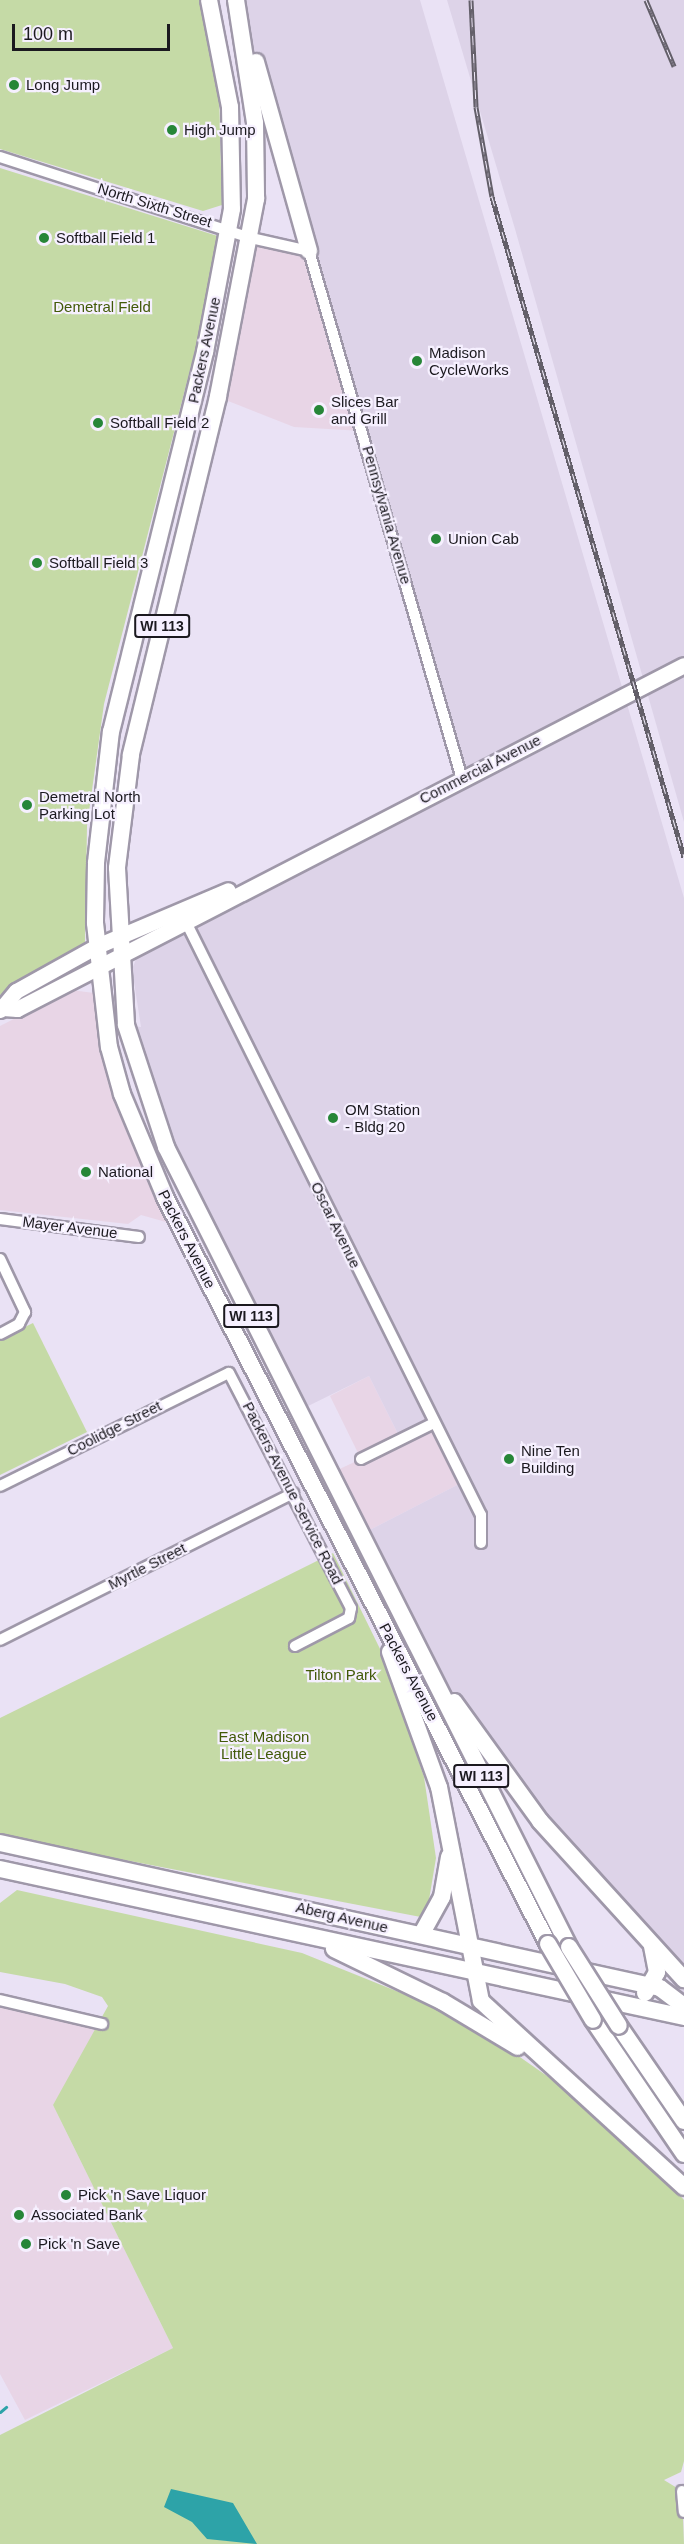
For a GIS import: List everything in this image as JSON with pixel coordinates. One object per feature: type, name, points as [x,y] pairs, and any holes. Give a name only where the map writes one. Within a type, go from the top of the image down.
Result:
[{"type":"main road","name":"WI 113","points":[[209,0],[234,157],[229,229]]},
{"type":"main road","name":"WI 113","points":[[236,0],[243,26],[257,156],[251,238]]},
{"type":"main road","points":[[243,26],[309,251]]},
{"type":"main road","name":"Packers Avenue","points":[[229,229],[205,352],[111,731],[96,863],[98,966],[109,1047],[143,1149],[548,1944],[593,2020],[684,2154]]},
{"type":"main road","name":"Packers Avenue","points":[[251,238],[131,755],[117,868],[119,956],[134,1058],[166,1147],[569,1947],[619,2026],[684,2121]]},
{"type":"main road","points":[[371,1600],[437,1782],[475,1972],[486,2008],[684,2187]]},
{"type":"main road","points":[[422,1653],[540,1821],[684,1979]]},
{"type":"main road","points":[[421,1935],[444,1890],[449,1838]]},
{"type":"main road","name":"Aberg Avenue","points":[[0,1844],[656,1987]]},
{"type":"main road","name":"Aberg Avenue","points":[[0,1869],[684,2017]]},
{"type":"main road","points":[[306,1936],[443,2002],[578,2089]]},
{"type":"main road","points":[[650,1942],[657,1962],[656,1987]]},
{"type":"main road","points":[[527,1982],[543,1979],[630,1997],[656,1987]]},
{"type":"main road","points":[[656,1987],[684,2006]]},
{"type":"street","name":"North Sixth Street","points":[[0,157],[229,229],[251,238],[309,251]]},
{"type":"street","name":"Pennsylvania Avenue","points":[[309,251],[462,779]]},
{"type":"street","name":"Commercial Avenue","points":[[1,1009],[16,1009],[119,956],[183,916],[277,873],[684,665]]},
{"type":"street","name":"Commercial Avenue","points":[[1,1009],[16,991],[97,946],[118,936],[183,916]]},
{"type":"street","name":"Oscar Avenue","points":[[183,916],[481,1515],[481,1543]]},
{"type":"street","name":"Mayer Avenue","points":[[0,1219],[139,1237]]},
{"type":"street","points":[[0,1259],[25,1316],[0,1334]]},
{"type":"street","name":"Coolidge Street","points":[[0,1486],[229,1373]]},
{"type":"street","name":"Packers Avenue Service Road","points":[[229,1373],[293,1493],[351,1616],[295,1646]]},
{"type":"street","points":[[361,1459],[434,1423]]},
{"type":"street","name":"Myrtle Street","points":[[0,1640],[293,1493]]},
{"type":"street","name":"Aberg Avenue","points":[[656,1987],[684,1993]]},
{"type":"street","points":[[0,2000],[102,2024]]},
{"type":"street","points":[[682,2491],[684,2512]]},
{"type":"shaded area","points":[[236,0],[420,0],[684,898],[684,1993],[660,1988],[683,1978],[540,1821],[422,1654],[362,1534],[463,1482],[434,1424],[401,1440],[369,1376],[298,1411],[189,1195],[126,1025],[141,1027],[132,969],[137,957],[462,779]]},
{"type":"shaded area","points":[[447,0],[684,0],[684,822],[515,229]]},
{"type":"shaded area","points":[[251,238],[309,251],[362,431],[294,427],[218,397]]},
{"type":"shaded area","points":[[71,990],[94,993],[104,1047],[173,1224],[141,1215],[128,1224],[0,1210],[0,1026]]},
{"type":"shaded area","points":[[369,1376],[401,1440],[434,1423],[463,1482],[362,1534],[331,1473],[361,1459],[330,1396]]},
{"type":"shaded area","points":[[0,2000],[102,2024],[53,2105],[173,2348],[25,2420],[0,2374]]},
{"type":"green space","points":[[0,0],[201,0],[219,92],[222,205],[203,211],[0,149]]},
{"type":"green space","name":"Demetral Field","points":[[0,168],[224,238],[104,704],[87,826],[85,943],[0,995]]},
{"type":"green space","points":[[33,1323],[87,1432],[0,1475],[0,1339]]},
{"type":"green space","name":"East Madison Little League","points":[[333,1553],[382,1653],[424,1777],[436,1858],[426,1918],[0,1836],[0,1718]]},
{"type":"green space","points":[[17,1890],[302,1953],[426,2003],[487,2034],[570,2092],[662,2175],[684,2200],[684,2461],[681,2472],[664,2480],[682,2491],[684,2544],[0,2544],[0,2435],[173,2348],[53,2105],[108,2006],[102,1997],[65,1984],[0,1972],[0,1903]]},
{"type":"water","points":[[171,2489],[233,2503],[257,2544],[207,2539],[192,2522],[164,2507]]},
{"type":"waterway","points":[[0,2412],[6,2407]]},
{"type":"railway","points":[[471,0],[476,107],[492,197],[684,857]]},
{"type":"railway","points":[[646,0],[674,66]]},
{"type":"place","name":"Long Jump","points":[[14,85]]},
{"type":"place","name":"High Jump","points":[[172,130]]},
{"type":"place","name":"Softball Field 1","points":[[44,238]]},
{"type":"place","name":"Madison CycleWorks","points":[[417,361]]},
{"type":"place","name":"Slices Bar and Grill","points":[[319,410]]},
{"type":"place","name":"Softball Field 2","points":[[98,423]]},
{"type":"place","name":"Union Cab","points":[[436,539]]},
{"type":"place","name":"Softball Field 3","points":[[37,563]]},
{"type":"place","name":"Demetral North Parking Lot","points":[[27,805]]},
{"type":"place","name":"OM Station - Bldg 20","points":[[333,1118]]},
{"type":"place","name":"National","points":[[86,1172]]},
{"type":"place","name":"Nine Ten Building","points":[[509,1459]]},
{"type":"place","name":"Pick 'n Save Liquor","points":[[66,2195]]},
{"type":"place","name":"Associated Bank","points":[[19,2215]]},
{"type":"place","name":"Pick 'n Save","points":[[26,2244]]},
{"type":"park label","name":"Tilton Park","points":[[341,1675]]}]
